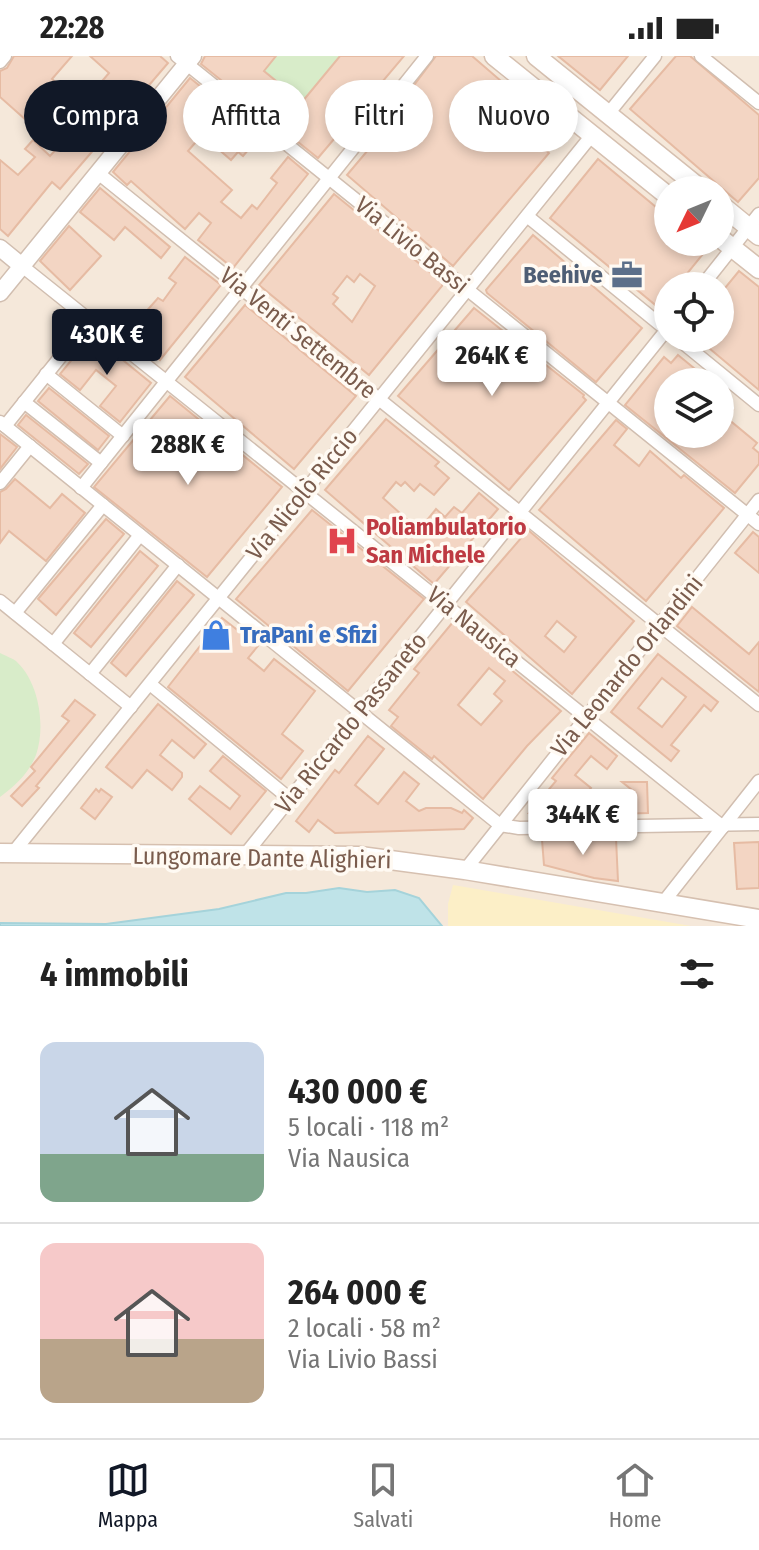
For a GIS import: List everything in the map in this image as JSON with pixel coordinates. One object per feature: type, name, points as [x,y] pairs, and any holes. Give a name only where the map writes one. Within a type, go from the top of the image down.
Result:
[{"type":"main road","points":[[494,56],[654,185]]},
{"type":"main road","points":[[536,56],[685,176]]},
{"type":"main road","points":[[734,213],[755,226]]},
{"type":"main road","points":[[734,249],[759,269]]},
{"type":"main road","name":"Lungomare Dante Alighieri","points":[[6,853],[360,856],[465,870],[759,919]]},
{"type":"street","points":[[0,62],[5,56]]},
{"type":"street","points":[[81,488],[427,56]]},
{"type":"street","points":[[608,114],[655,56]]},
{"type":"street","points":[[701,56],[759,103]]},
{"type":"street","points":[[0,293],[186,59]]},
{"type":"street","name":"Via Livio Bassi","points":[[186,59],[759,524]]},
{"type":"street","name":"Via Nicolò Riccio","points":[[6,853],[150,684],[592,135]]},
{"type":"street","name":"Via Venti Settembre","points":[[98,173],[759,705]]},
{"type":"street","points":[[527,216],[654,319]]},
{"type":"street","points":[[734,238],[755,226]]},
{"type":"street","name":"Via Nausica","points":[[0,248],[723,827]]},
{"type":"street","points":[[90,320],[24,402],[2,424],[500,825],[519,828],[759,824]]},
{"type":"street","name":"Via Riccardo Passaneto","points":[[244,856],[654,347]]},
{"type":"street","points":[[694,352],[759,405]]},
{"type":"street","points":[[46,374],[123,436]]},
{"type":"street","points":[[24,402],[101,463]]},
{"type":"street","points":[[0,483],[30,446]]},
{"type":"street","name":"Via Leonardo Orlandini","points":[[465,870],[759,500]]},
{"type":"street","points":[[15,613],[103,505]]},
{"type":"street","points":[[53,644],[140,535]]},
{"type":"street","points":[[90,674],[178,565]]},
{"type":"street","points":[[0,601],[131,707]]},
{"type":"street","points":[[150,684],[290,799]]},
{"type":"street","points":[[662,904],[759,781]]},
{"type":"shaded area","points":[[0,56],[759,56],[759,926],[442,926],[419,898],[395,890],[367,892],[339,888],[286,893],[219,909],[106,924],[0,923]]},
{"type":"green space","points":[[276,56],[340,56],[309,94],[309,80],[275,80],[264,71]]},
{"type":"green space","points":[[0,653],[17,662],[31,681],[38,706],[40,731],[39,744],[30,768],[0,797]]},
{"type":"sand","points":[[453,885],[691,926],[448,926],[448,904]]},
{"type":"water","points":[[339,888],[367,892],[395,890],[419,898],[442,926],[0,926],[0,923],[106,924],[219,909],[286,893]]},
{"type":"building","points":[[14,56],[72,56],[53,80],[24,80],[24,118],[0,97],[0,71],[7,68]]},
{"type":"building","points":[[90,56],[160,56],[168,63],[153,80],[103,80],[109,73]]},
{"type":"building","points":[[205,56],[276,56],[264,71],[275,80],[221,80],[201,64]]},
{"type":"building","points":[[340,56],[404,56],[384,80],[325,80],[325,150],[318,158],[309,151],[309,94]]},
{"type":"building","points":[[436,56],[472,56],[500,80],[449,80],[449,152],[549,153],[453,266],[347,175],[366,152],[433,152],[433,80],[418,80]]},
{"type":"building","points":[[558,56],[628,56],[600,90]]},
{"type":"building","points":[[676,56],[690,56],[759,115],[759,178],[738,202],[734,199],[734,176],[708,176],[630,109]]},
{"type":"building","points":[[183,87],[183,152],[189,152],[232,190],[221,202],[241,218],[252,205],[257,209],[277,183],[271,178],[288,157],[308,174],[233,268],[198,240],[211,223],[199,213],[185,229],[131,181],[127,185],[113,172],[129,152],[167,152],[167,106]]},
{"type":"building","points":[[29,152],[46,152],[50,156],[54,152],[92,152],[60,189],[52,182],[8,236],[0,229],[0,160],[18,175],[35,157]]},
{"type":"building","points":[[222,152],[238,152],[231,160]]},
{"type":"building","points":[[598,159],[654,205],[654,256],[701,256],[688,272],[654,272],[654,304],[550,218]]},
{"type":"building","points":[[100,188],[170,247],[161,258],[125,227],[114,240],[80,212]]},
{"type":"building","points":[[334,194],[442,282],[442,286],[369,375],[259,285]],"holes":[[[360,274],[375,286],[352,322],[333,304],[338,298],[333,294],[347,276],[354,282]]]},
{"type":"building","points":[[69,226],[101,256],[70,290],[40,261]]},
{"type":"building","points":[[533,235],[642,328],[596,382],[487,293],[486,290]]},
{"type":"building","points":[[185,257],[221,285],[160,360],[128,332],[158,298],[163,301],[176,283],[169,278]]},
{"type":"building","points":[[739,271],[759,287],[759,390],[714,352],[734,352],[734,277]]},
{"type":"building","points":[[245,305],[356,396],[294,469],[185,377]]},
{"type":"building","points":[[474,308],[584,395],[586,400],[509,490],[398,396]]},
{"type":"building","points":[[92,335],[151,383],[120,422],[100,406],[116,386],[96,370],[80,390],[60,374]]},
{"type":"building","points":[[678,355],[694,368],[655,368],[664,357],[671,363]]},
{"type":"building","points":[[654,369],[654,428],[625,405]]},
{"type":"building","points":[[49,388],[109,436],[98,450],[38,401]]},
{"type":"building","points":[[170,396],[282,487],[207,577],[94,487]]},
{"type":"building","points":[[26,415],[88,464],[79,474],[18,425]]},
{"type":"building","points":[[386,419],[439,462],[435,466],[449,478],[434,495],[420,484],[414,491],[405,482],[401,486],[396,482],[383,498],[419,530],[436,509],[445,517],[454,507],[462,513],[479,493],[498,509],[434,584],[325,490]]},
{"type":"building","points":[[616,420],[627,429],[614,445],[639,466],[650,451],[681,478],[684,475],[724,508],[646,601],[539,510]]},
{"type":"building","points":[[734,424],[757,443],[753,448],[759,453],[759,464],[735,493],[679,448],[734,448]]},
{"type":"building","points":[[0,434],[17,447],[0,469]]},
{"type":"building","points":[[15,479],[50,508],[62,494],[85,513],[46,561],[9,531],[0,543],[0,492]]},
{"type":"building","points":[[312,510],[424,599],[348,691],[236,599]]},
{"type":"building","points":[[106,519],[124,534],[56,615],[38,599]]},
{"type":"building","points":[[528,530],[634,621],[572,694],[466,602]],"holes":[[[557,621],[576,637],[564,652],[545,636]]]},
{"type":"building","points":[[753,532],[759,537],[759,573],[735,553]]},
{"type":"building","points":[[140,551],[158,566],[91,647],[74,633]]},
{"type":"building","points":[[177,581],[194,595],[126,676],[111,663]]},
{"type":"building","points":[[692,607],[749,654],[759,642],[759,692],[677,626]]},
{"type":"building","points":[[222,618],[258,646],[248,658],[264,671],[274,659],[315,691],[282,734],[303,751],[281,779],[168,687]]},
{"type":"building","points":[[453,622],[561,711],[483,799],[434,756],[432,759],[391,726],[398,717],[389,710],[419,673],[414,669]],"holes":[[[489,668],[505,681],[494,694],[502,701],[481,725],[458,705]]]},
{"type":"building","points":[[658,654],[718,702],[711,711],[704,705],[671,745],[679,751],[671,761],[611,712]],"holes":[[[662,678],[686,697],[662,727],[638,708]]]},
{"type":"building","points":[[75,700],[95,715],[22,806],[11,796],[35,771],[31,767],[69,721],[62,716]]},
{"type":"building","points":[[158,704],[206,744],[194,758],[172,740],[160,755],[182,773],[172,790],[147,770],[132,788],[106,767]]},
{"type":"building","points":[[589,733],[617,756],[607,769],[591,756],[575,775],[591,788],[580,801],[575,796],[556,814],[529,813],[556,781],[552,778]]},
{"type":"building","points":[[368,736],[384,749],[355,785],[378,804],[404,772],[419,784],[406,801],[419,811],[451,808],[462,813],[464,810],[473,818],[464,829],[335,833],[318,820],[309,832],[296,821],[335,770],[339,773]]},
{"type":"building","points":[[223,756],[266,791],[231,834],[189,799],[200,786],[230,809],[240,796],[210,771]]},
{"type":"building","points":[[622,782],[647,782],[648,813],[615,814],[615,791],[632,790]]},
{"type":"building","points":[[96,789],[112,797],[95,819],[81,808]]},
{"type":"building","points":[[616,838],[618,881],[544,865],[542,840]]},
{"type":"building","points":[[759,842],[759,888],[737,889],[734,843]]},
{"type":"place","name":"Beehive","points":[[627,275]]},
{"type":"place","name":"Poliambulatorio San Michele","points":[[342,541]]},
{"type":"place","name":"TraPani e Sfizi","points":[[216,635]]}]
